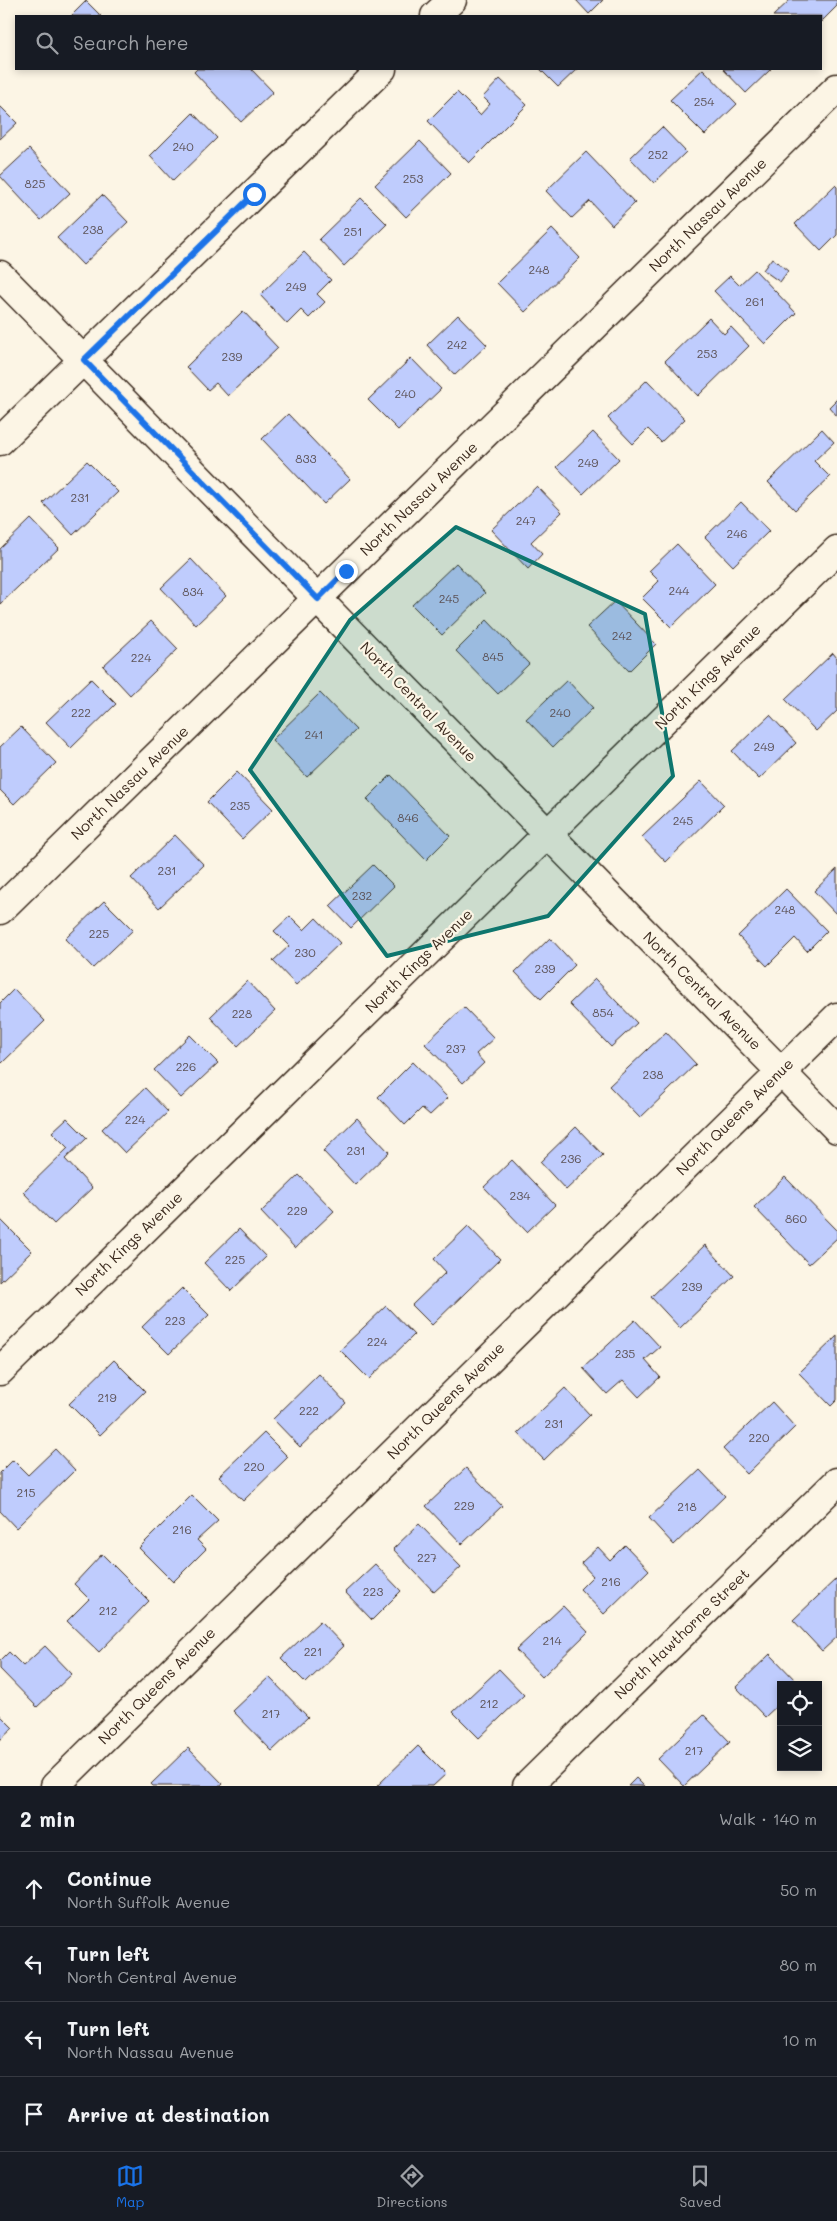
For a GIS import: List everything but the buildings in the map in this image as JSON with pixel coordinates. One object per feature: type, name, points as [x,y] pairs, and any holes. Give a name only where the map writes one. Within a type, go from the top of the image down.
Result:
[{"type":"street","points":[[437,15],[452,0]]},
{"type":"street","points":[[0,441],[381,70]]},
{"type":"street","name":"North Nassau Avenue","points":[[0,910],[837,88]]},
{"type":"street","name":"North Central Avenue","points":[[0,275],[837,1129]]},
{"type":"street","name":"North Kings Avenue","points":[[0,1371],[837,550]]},
{"type":"street","name":"North Queens Avenue","points":[[55,1786],[837,1017]]},
{"type":"street","name":"North Hawthorne Street","points":[[527,1786],[837,1482]]},
{"type":"highlighted area","points":[[456,527],[645,614],[673,776],[548,916],[387,956],[250,770],[350,620]]},
{"type":"route","points":[[254,194],[84,360],[318,599],[346,571]]}]
